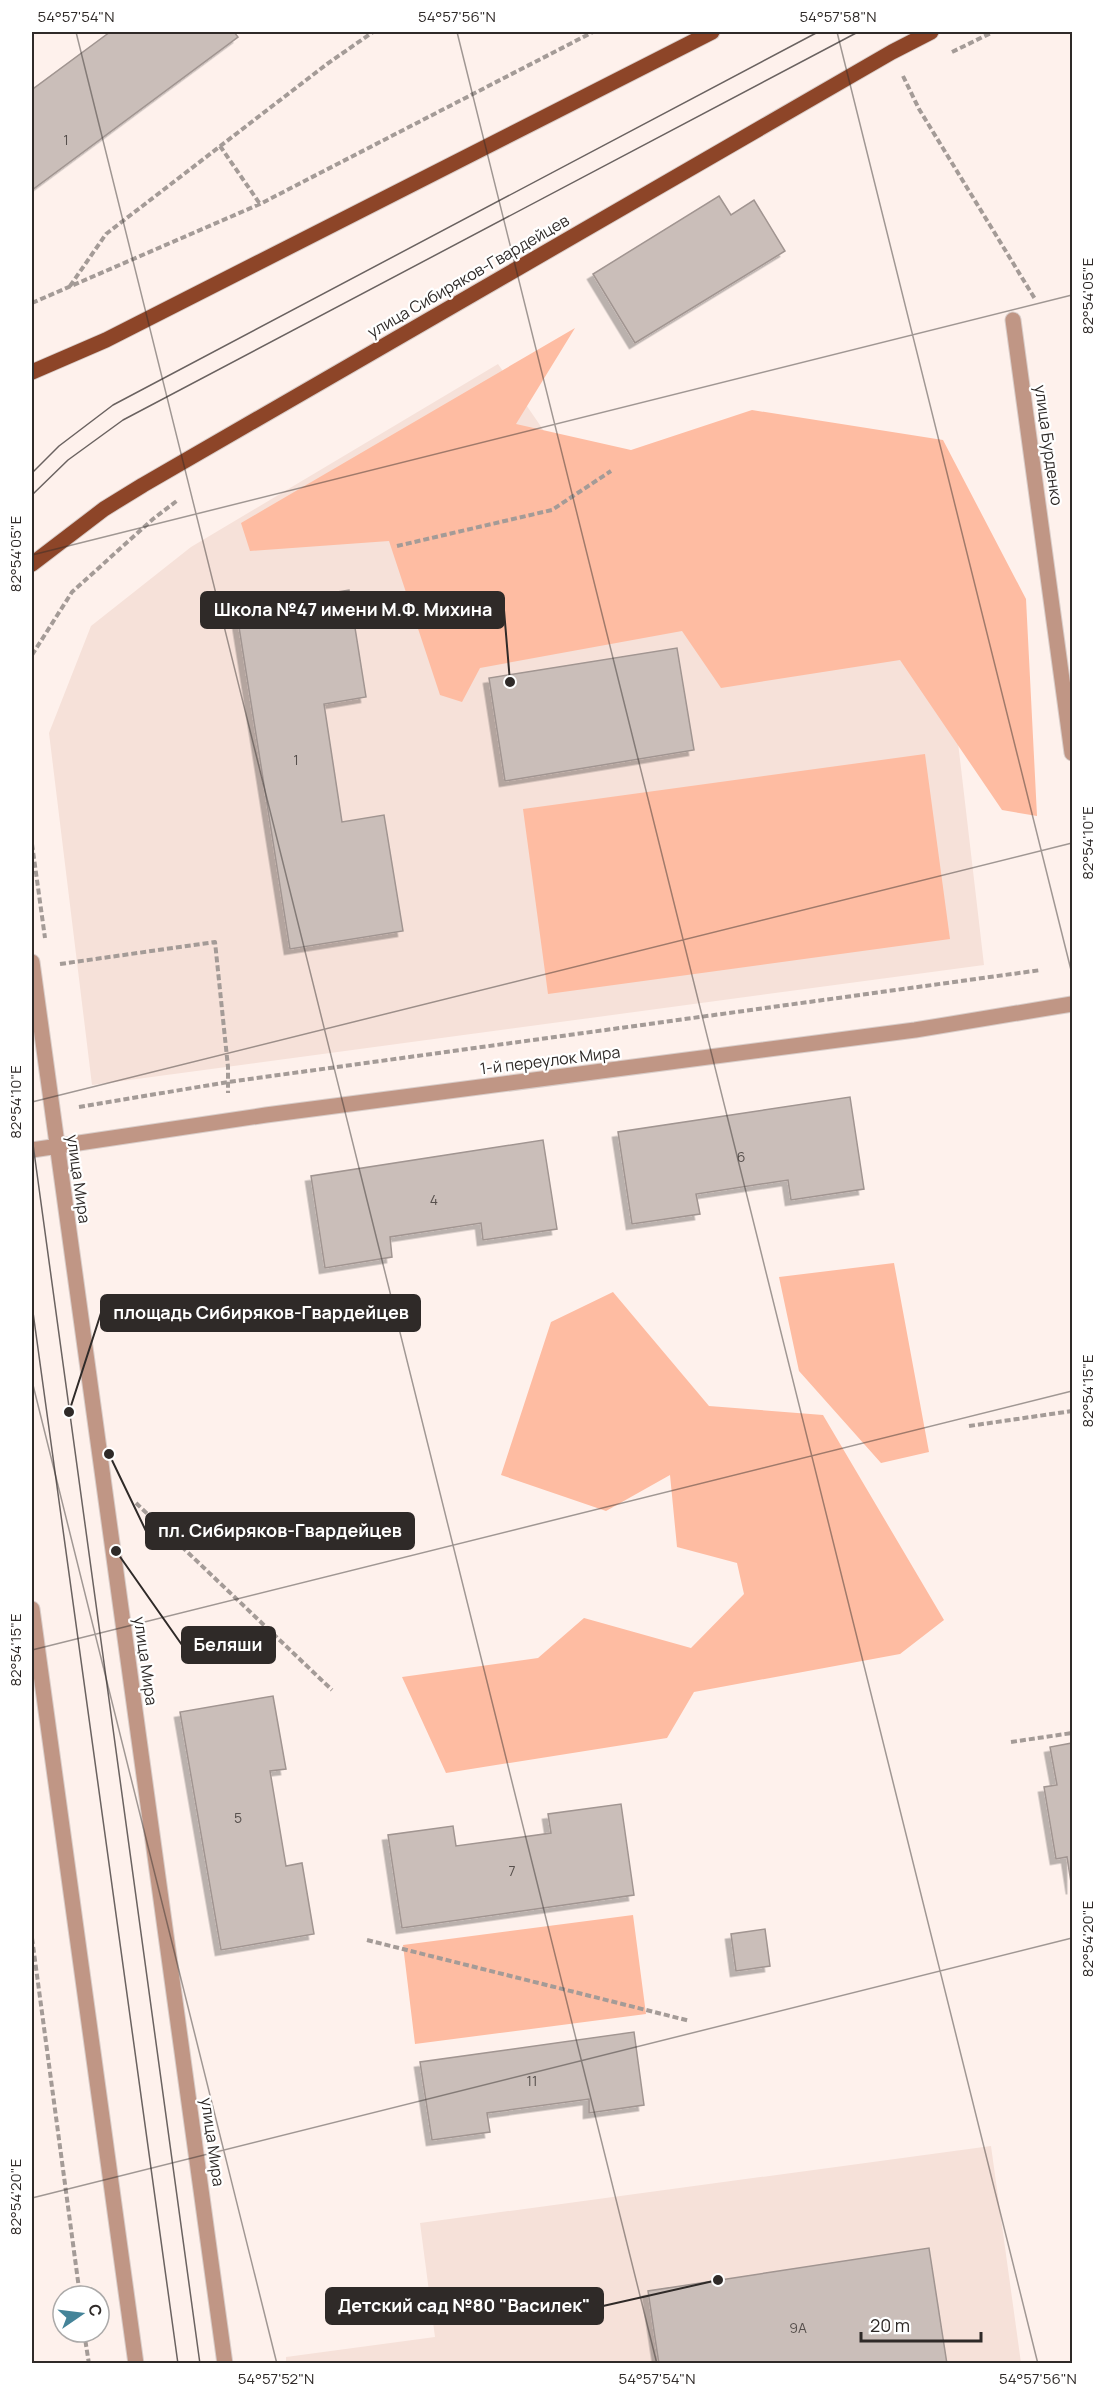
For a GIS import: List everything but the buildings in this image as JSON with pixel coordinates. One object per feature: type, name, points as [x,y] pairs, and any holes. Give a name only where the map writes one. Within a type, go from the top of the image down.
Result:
[{"type":"main road","points":[[32,372],[106,340],[712,32]]},
{"type":"main road","name":"улица Сибиряков-Гвардейцев","points":[[32,564],[104,509],[892,52],[931,32]]},
{"type":"street","name":"улица Бурденко","points":[[1013,320],[1072,753]]},
{"type":"street","name":"улица Мира","points":[[32,962],[225,2364]]},
{"type":"street","name":"1-й переулок Мира","points":[[32,1150],[228,1121],[903,1032],[1072,1004]]},
{"type":"street","points":[[32,1609],[136,2364]]},
{"type":"path","points":[[69,287],[106,234],[327,64],[373,32]]},
{"type":"path","points":[[32,303],[260,204],[592,32]]},
{"type":"path","points":[[892,52],[919,110],[1039,306]]},
{"type":"path","points":[[220,146],[260,204]]},
{"type":"path","points":[[397,546],[552,510],[611,471]]},
{"type":"path","points":[[77,962],[215,942],[228,1082],[228,1121]]},
{"type":"path","points":[[69,1109],[228,1082],[1041,970]]},
{"type":"path","points":[[969,1426],[1072,1411]]},
{"type":"path","points":[[133,1500],[332,1690]]},
{"type":"path","points":[[1011,1742],[1072,1733]]},
{"type":"path","points":[[32,1938],[78,2284]]},
{"type":"path","points":[[367,1940],[690,2021]]},
{"type":"path","points":[[86,2344],[88,2364]]},
{"type":"shaded area","points":[[575,328],[516,424],[631,450],[752,410],[943,440],[1026,599],[1037,816],[1002,810],[900,660],[721,688],[682,631],[480,668],[462,702],[440,695],[389,541],[250,551],[241,523]]},
{"type":"shaded area","points":[[498,364],[568,466],[945,631],[984,965],[92,1085],[49,733],[91,626],[191,547]]},
{"type":"shaded area","points":[[925,754],[950,939],[548,994],[523,809]]},
{"type":"shaded area","points":[[894,1263],[929,1452],[881,1463],[799,1371],[779,1277]]},
{"type":"shaded area","points":[[613,1292],[709,1406],[823,1415],[944,1620],[900,1654],[694,1692],[667,1738],[446,1773],[402,1677],[538,1658],[584,1618],[691,1648],[744,1594],[737,1563],[677,1547],[670,1475],[606,1511],[501,1475],[551,1322]]},
{"type":"shaded area","points":[[633,1915],[646,2014],[415,2044],[403,1945]]},
{"type":"shaded area","points":[[991,2146],[1021,2363],[286,2364],[286,2357],[435,2337],[420,2223]]},
{"type":"tram line","points":[[32,473],[59,446],[113,405],[818,32]]},
{"type":"tram line","points":[[32,495],[68,460],[123,420],[858,32]]},
{"type":"tram line","points":[[32,1137],[200,2364]]},
{"type":"tram line","points":[[32,1305],[178,2364]]},
{"type":"place","name":"Школа №47 имени М.Ф. Михина","points":[[510,682]]},
{"type":"place","name":"площадь Сибиряков-Гвардейцев","points":[[69,1412]]},
{"type":"place","name":"пл. Сибиряков-Гвардейцев","points":[[109,1454]]},
{"type":"place","name":"Беляши","points":[[116,1551]]},
{"type":"place","name":"Детский сад №80 \"Василек\"","points":[[718,2280]]}]
